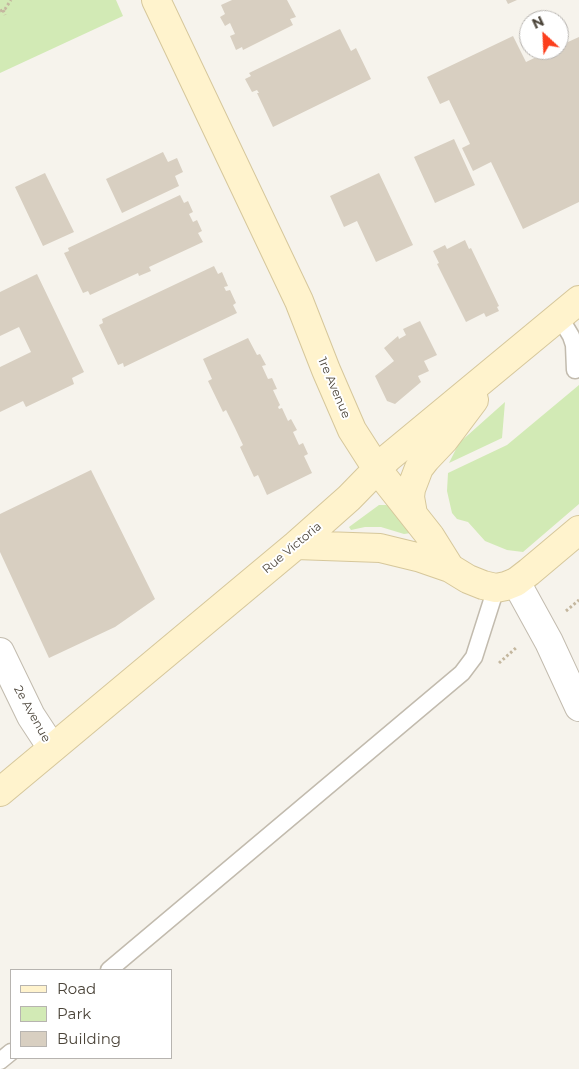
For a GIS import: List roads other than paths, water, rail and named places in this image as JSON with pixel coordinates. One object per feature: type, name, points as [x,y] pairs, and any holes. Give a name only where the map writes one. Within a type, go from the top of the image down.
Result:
[{"type":"main road","name":"1re Avenue","points":[[156,0],[299,300],[352,430],[377,469],[430,536],[450,568],[468,579],[506,585]]},
{"type":"main road","name":"Rue Victoria","points":[[0,792],[296,545],[349,498],[415,434],[569,308]]},
{"type":"main road","points":[[413,514],[410,498],[411,490],[419,468],[444,440],[503,363]]},
{"type":"main road","points":[[506,585],[579,530]]},
{"type":"main road","points":[[296,545],[380,548],[421,558],[450,568]]},
{"type":"street","points":[[506,585],[549,642],[579,707]]},
{"type":"street","name":"2e Avenue","points":[[0,652],[31,716],[52,748]]},
{"type":"lane","points":[[569,308],[563,321],[574,345],[575,370]]},
{"type":"lane","points":[[110,969],[462,673],[474,657],[506,585]]},
{"type":"lane","points":[[0,1061],[10,1053]]}]
